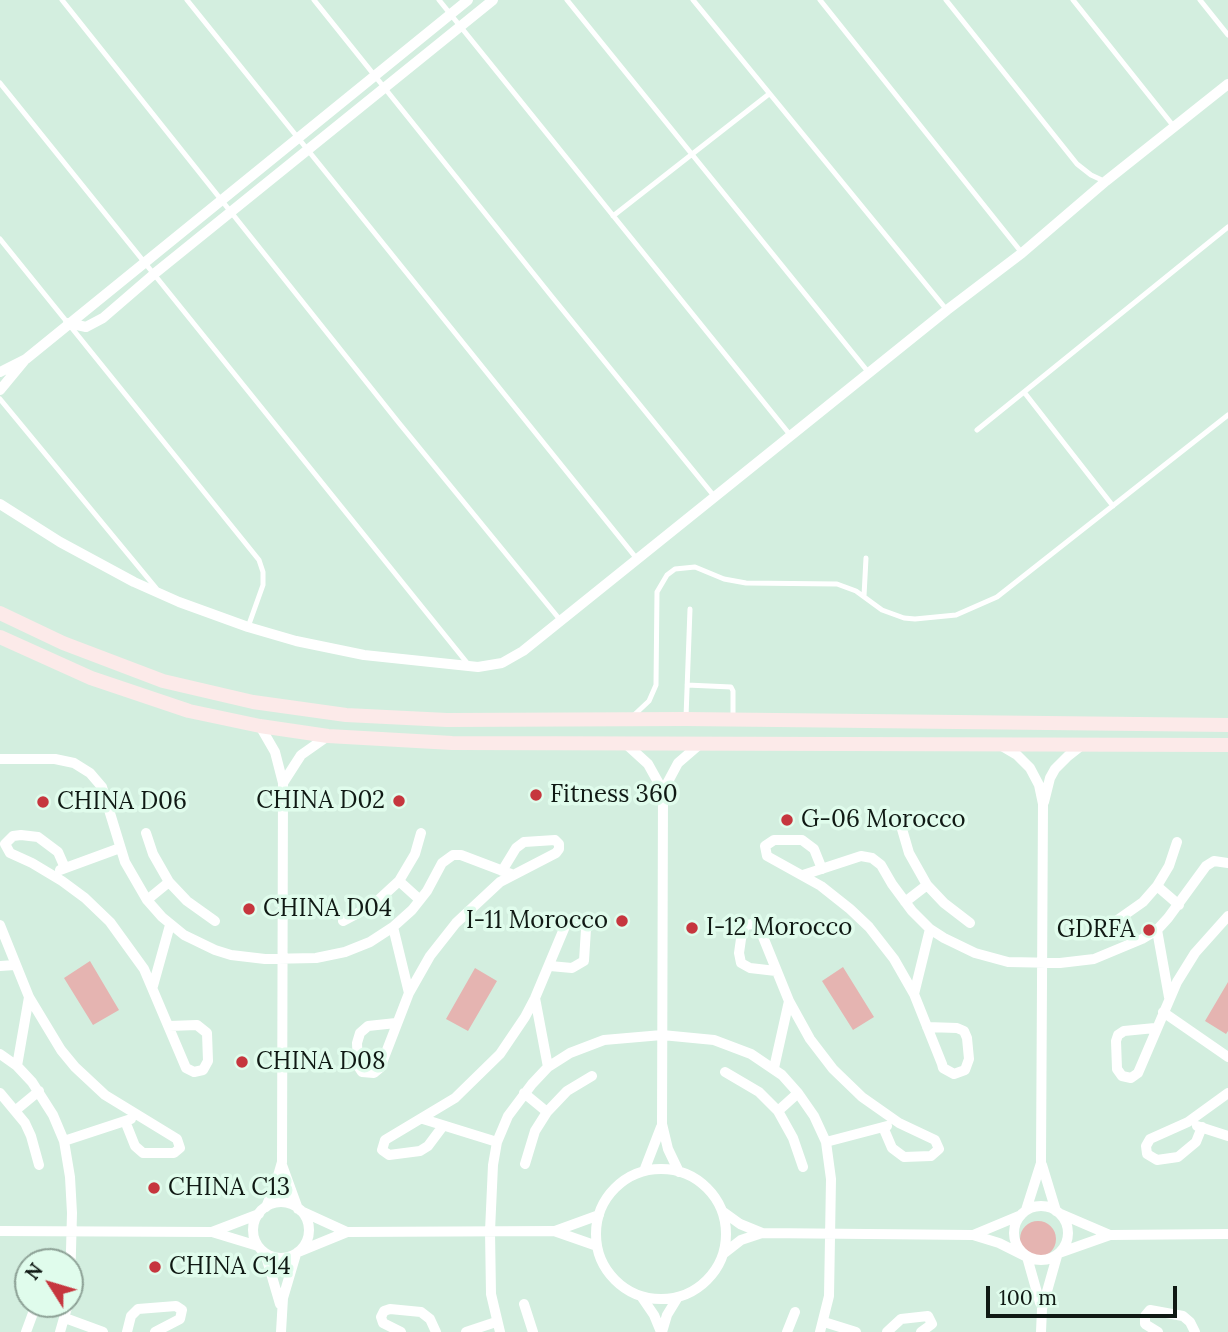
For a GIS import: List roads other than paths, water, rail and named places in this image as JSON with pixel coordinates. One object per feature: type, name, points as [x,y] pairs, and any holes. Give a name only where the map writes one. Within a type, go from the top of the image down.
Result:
[{"type":"street","points":[[0,390],[26,359],[68,323],[468,0]]},
{"type":"street","points":[[68,323],[86,327],[98,322],[493,0]]},
{"type":"street","points":[[0,504],[60,542],[161,595],[248,626],[363,655],[490,666],[513,658],[561,621],[1228,85]]},
{"type":"street","points":[[0,372],[26,359]]},
{"type":"street","points":[[0,612],[63,643],[134,671],[192,689],[253,702],[346,715],[447,720],[631,718],[1228,725]]},
{"type":"street","points":[[0,638],[123,690],[189,711],[260,726],[328,736],[416,742],[1228,745]]},
{"type":"street","points":[[65,667],[68,659],[73,657],[116,673],[134,671]]},
{"type":"street","points":[[841,742],[868,736],[900,735],[904,733],[906,726],[901,720]]},
{"type":"street","points":[[260,726],[275,752],[283,783],[282,1162],[275,1186],[253,1233],[281,1310]]},
{"type":"street","points":[[283,783],[301,755],[328,736]]},
{"type":"street","points":[[625,743],[648,764],[663,791]]},
{"type":"street","points":[[679,1172],[668,1149],[662,1124],[663,791],[678,763],[702,743]]},
{"type":"street","points":[[1000,745],[1017,755],[1030,768],[1039,785],[1043,804],[1041,1163],[1024,1213],[1015,1225],[1014,1236],[1017,1247],[1026,1256],[1042,1309]]},
{"type":"street","points":[[1043,804],[1055,769],[1068,755],[1083,745]]},
{"type":"street","points":[[0,759],[55,759],[82,768],[102,788],[120,848],[131,875],[147,901],[170,925],[184,935],[215,950],[248,958],[316,958],[345,952],[370,942],[393,928],[420,900],[449,856],[461,855],[506,872],[556,853],[559,844],[555,840],[524,842],[516,848],[506,872],[456,923],[430,956],[409,993],[380,1068],[370,1074],[362,1072],[358,1066],[357,1043],[360,1033],[368,1026],[396,1023]]},
{"type":"street","points":[[902,829],[909,853],[927,884],[944,903],[970,923]]},
{"type":"street","points":[[146,833],[153,854],[169,882],[187,901],[215,920]]},
{"type":"street","points":[[343,921],[373,905],[398,881],[415,854],[421,833]]},
{"type":"street","points":[[65,868],[58,852],[38,837],[21,835],[7,840],[6,847],[10,853],[49,873],[85,898],[110,922],[134,952],[153,986],[169,1026],[186,1068],[194,1072],[203,1070],[208,1061],[209,1041],[204,1030],[197,1025],[169,1026]]},
{"type":"street","points":[[822,869],[814,849],[807,842],[796,839],[767,842],[764,850],[767,856],[803,875],[850,909],[869,927],[894,959],[914,994],[943,1068],[954,1074],[965,1070],[969,1063],[964,1031],[957,1028],[927,1027]]},
{"type":"street","points":[[1116,922],[1143,902],[1157,886],[1169,866],[1177,842]]},
{"type":"street","points":[[49,873],[120,848]]},
{"type":"street","points":[[803,875],[861,856],[872,858],[881,865],[905,902],[930,929],[959,946],[983,955],[1008,961],[1042,963],[1077,962],[1127,947],[1157,930],[1179,905],[1206,866],[1214,861],[1228,863]]},
{"type":"street","points":[[398,881],[420,900]]},
{"type":"street","points":[[147,901],[169,882]]},
{"type":"street","points":[[905,902],[927,884]]},
{"type":"street","points":[[1157,886],[1179,905]]},
{"type":"street","points":[[1156,1028],[1118,1034],[1117,1069],[1122,1076],[1131,1078],[1138,1073],[1169,997],[1186,967],[1223,930],[1228,916]]},
{"type":"street","points":[[443,1126],[428,1146],[420,1151],[389,1155],[382,1147],[385,1140],[455,1098],[485,1071],[513,1036],[535,998],[566,924],[572,919],[580,920],[586,929],[584,961],[572,968],[550,966]]},
{"type":"street","points":[[0,925],[29,997],[48,1031],[75,1067],[105,1095],[177,1139],[179,1150],[174,1153],[140,1151],[135,1146],[125,1121]]},
{"type":"street","points":[[153,986],[170,925]]},
{"type":"street","points":[[776,971],[750,968],[741,963],[739,953],[742,932],[746,925],[759,927],[789,1001],[810,1039],[832,1069],[862,1097],[899,1123],[935,1140],[939,1146],[937,1153],[920,1157],[900,1155],[892,1148],[883,1127]]},
{"type":"street","points":[[393,928],[409,993]]},
{"type":"street","points":[[914,994],[930,929]]},
{"type":"street","points":[[1157,930],[1169,997]]},
{"type":"street","points":[[0,966],[15,965]]},
{"type":"street","points":[[17,1066],[29,997]]},
{"type":"street","points":[[535,998],[548,1067]]},
{"type":"street","points":[[774,1068],[789,1001]]},
{"type":"street","points":[[1163,1012],[1228,1057]]},
{"type":"street","points":[[466,1332],[498,1327],[491,1294],[493,1165],[497,1142],[508,1116],[524,1093],[548,1067],[570,1053],[604,1040],[662,1035],[714,1040],[751,1054],[774,1068],[798,1093],[814,1116],[825,1142],[831,1178],[829,1296],[822,1327],[856,1332]]},
{"type":"street","points":[[0,1055],[17,1066],[39,1091],[64,1141],[70,1177],[71,1248]]},
{"type":"street","points":[[725,1072],[759,1092],[778,1111],[793,1138],[803,1167]]},
{"type":"street","points":[[525,1164],[530,1142],[547,1112],[568,1091],[592,1076]]},
{"type":"street","points":[[16,1110],[39,1091]]},
{"type":"street","points":[[0,1093],[16,1110],[31,1136],[39,1165]]},
{"type":"street","points":[[524,1093],[547,1112]]},
{"type":"street","points":[[778,1111],[798,1093]]},
{"type":"street","points":[[1202,1127],[1196,1142],[1178,1157],[1157,1160],[1147,1154],[1146,1146],[1150,1139],[1188,1122],[1228,1093]]},
{"type":"street","points":[[64,1141],[138,1117]]},
{"type":"street","points":[[423,1119],[497,1142]]},
{"type":"street","points":[[1188,1122],[1228,1136]]},
{"type":"street","points":[[825,1142],[899,1123]]},
{"type":"street","points":[[644,1171],[662,1124]]},
{"type":"street","points":[[281,1332],[281,1310],[288,1276],[297,1253],[308,1237],[309,1228],[282,1162]]},
{"type":"street","points":[[1041,1163],[1068,1232],[1065,1245],[1058,1254],[1042,1309],[1041,1332]]},
{"type":"street","points":[[722,1211],[726,1240],[715,1270],[703,1284],[678,1297],[660,1299],[641,1296],[616,1282],[607,1271],[597,1246],[596,1226],[599,1215],[605,1201],[615,1189],[628,1178],[644,1171],[667,1169],[702,1184],[722,1211],[740,1224],[762,1233]]},
{"type":"street","points":[[212,1232],[283,1203],[346,1232]]},
{"type":"street","points":[[974,1235],[1041,1206],[1110,1235]]},
{"type":"street","points":[[554,1231],[599,1215]]},
{"type":"street","points":[[1,1230],[212,1232],[275,1258],[286,1258],[346,1232],[554,1231],[597,1246]]},
{"type":"street","points":[[723,1254],[741,1240],[762,1233],[974,1235],[1039,1261],[1110,1235],[1228,1234]]},
{"type":"street","points":[[641,1296],[662,1332]]},
{"type":"street","points":[[662,1332],[667,1315],[678,1297]]},
{"type":"street","points":[[524,1304],[533,1332]]},
{"type":"street","points":[[127,1332],[131,1316],[138,1310],[176,1306],[181,1310],[180,1319],[155,1332]]},
{"type":"street","points":[[401,1332],[383,1323],[381,1317],[384,1311],[390,1309],[421,1312],[430,1319],[436,1332]]},
{"type":"street","points":[[1158,1332],[1145,1324],[1144,1316],[1150,1310],[1183,1316],[1195,1332]]},
{"type":"street","points":[[787,1332],[795,1312]]},
{"type":"street","points":[[887,1332],[901,1319],[928,1316],[932,1324],[921,1332]]},
{"type":"street","points":[[60,1332],[65,1318],[103,1332]]},
{"type":"lane","points":[[62,0],[399,423],[561,621]]},
{"type":"lane","points":[[187,0],[637,559]]},
{"type":"lane","points":[[314,0],[716,498]]},
{"type":"lane","points":[[439,0],[791,436]]},
{"type":"lane","points":[[567,0],[869,373]]},
{"type":"lane","points":[[693,0],[947,310]]},
{"type":"lane","points":[[820,0],[1022,253]]},
{"type":"lane","points":[[946,0],[1077,164],[1091,175],[1106,181]]},
{"type":"lane","points":[[1073,0],[1175,128]]},
{"type":"lane","points":[[1200,0],[1228,35]]},
{"type":"lane","points":[[0,83],[470,666]]},
{"type":"lane","points":[[613,216],[769,94]]},
{"type":"lane","points":[[976,430],[1228,227]]},
{"type":"lane","points":[[0,239],[258,560],[263,572],[263,585],[248,626]]},
{"type":"lane","points":[[1024,392],[1113,506]]},
{"type":"lane","points":[[0,399],[161,595]]},
{"type":"lane","points":[[631,718],[644,708],[656,685],[657,592],[661,583],[675,569],[695,567],[724,579],[746,583],[837,584],[864,596],[882,610],[904,618],[942,617],[970,610],[997,597],[1228,415]]},
{"type":"lane","points":[[864,596],[866,558]]},
{"type":"lane","points":[[686,719],[690,609]]},
{"type":"lane","points":[[687,685],[731,687],[733,719]]},
{"type":"place","name":"Fitness 360","points":[[536,795]]},
{"type":"place","name":"CHINA D02","points":[[399,801]]},
{"type":"place","name":"CHINA D06","points":[[43,802]]},
{"type":"place","name":"G-06 Morocco","points":[[787,820]]},
{"type":"place","name":"CHINA D04","points":[[249,909]]},
{"type":"place","name":"I-11 Morocco","points":[[622,921]]},
{"type":"place","name":"I-12 Morocco","points":[[692,928]]},
{"type":"place","name":"GDRFA","points":[[1149,930]]},
{"type":"place","name":"CHINA D08","points":[[242,1062]]},
{"type":"place","name":"CHINA C13","points":[[154,1188]]},
{"type":"place","name":"CHINA C14","points":[[155,1267]]}]
